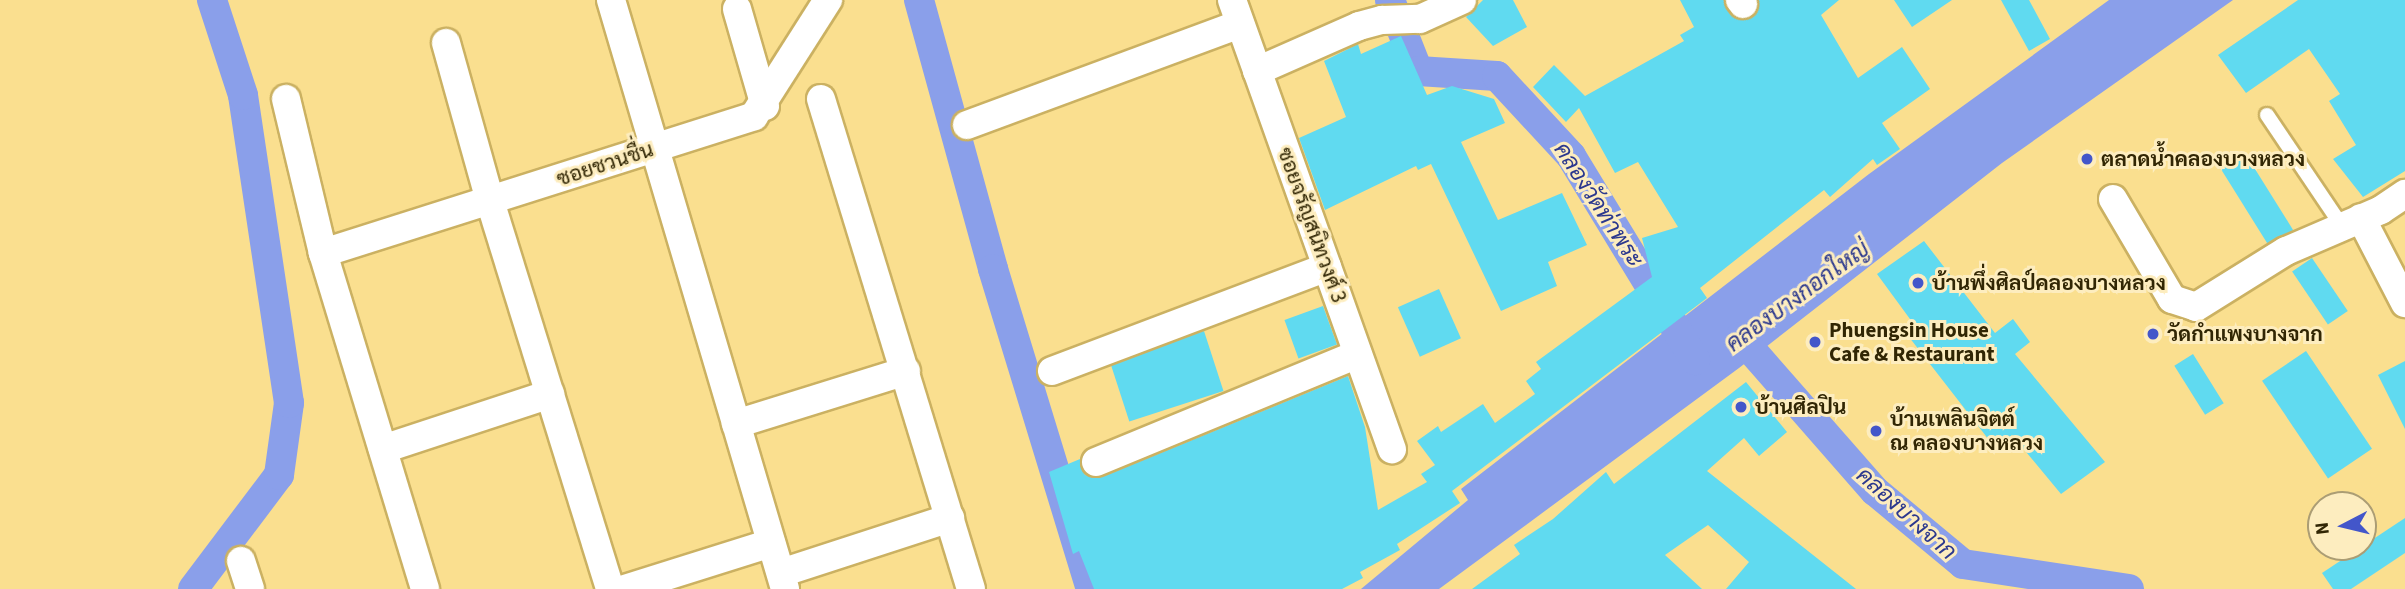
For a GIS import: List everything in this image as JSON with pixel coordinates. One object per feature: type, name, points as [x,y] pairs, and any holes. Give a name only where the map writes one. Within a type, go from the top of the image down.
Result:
[{"type":"street","points":[[611,0],[783,581],[950,518]]},
{"type":"street","name":"ซอยชวนชื่น","points":[[323,253],[738,124],[765,106],[828,0]]},
{"type":"street","points":[[1257,71],[1359,26],[1391,20],[1420,19],[1462,0]]},
{"type":"street","points":[[737,9],[765,106]]},
{"type":"street","points":[[967,125],[1236,12]]},
{"type":"street","name":"ซอยจรัญสนิทวงศ์ 3","points":[[1236,12],[1392,449]]},
{"type":"street","points":[[446,43],[490,201],[610,589]]},
{"type":"street","points":[[286,99],[323,253],[425,589]]},
{"type":"street","points":[[821,99],[971,589]]},
{"type":"street","points":[[2113,199],[2172,299],[2183,306],[2196,307],[2286,251],[2405,194]]},
{"type":"street","points":[[2351,222],[2405,303]]},
{"type":"street","points":[[1052,371],[1327,267]]},
{"type":"street","points":[[1096,461],[1358,354]]},
{"type":"street","points":[[736,424],[906,371]]},
{"type":"street","points":[[383,449],[550,394]]},
{"type":"street","points":[[625,589],[771,543]]},
{"type":"street","points":[[241,561],[250,589]]},
{"type":"lane","points":[[2267,115],[2351,222]]},
{"type":"water","name":"คลองบางกอกใหญ่","points":[[2109,0],[2233,0],[2002,163],[1739,368],[1439,589],[1361,589],[1468,500],[1461,489],[1869,174]]},
{"type":"building","points":[[1483,0],[1513,0],[1527,27],[1493,46],[1466,17]]},
{"type":"building","points":[[1680,0],[1724,0],[1730,14],[1744,20],[1758,11],[1759,0],[1839,0],[1821,15],[1858,78],[1902,47],[1930,89],[1882,123],[1900,149],[1877,165],[1873,159],[1830,197],[1824,190],[1700,288],[1707,298],[1452,491],[1460,503],[1397,544],[1400,550],[1360,572],[1363,578],[1342,589],[1094,589],[1079,551],[1073,554],[1049,472],[1080,459],[1085,475],[1102,477],[1348,376],[1365,427],[1378,510],[1427,482],[1421,474],[1435,465],[1417,441],[1438,426],[1441,432],[1483,404],[1495,423],[1535,394],[1526,381],[1541,369],[1536,362],[1652,277],[1642,238],[1678,227],[1638,162],[1615,173],[1579,108],[1566,122],[1533,87],[1554,65],[1585,96],[1684,41],[1680,35],[1694,27]]},
{"type":"building","points":[[1894,0],[1952,0],[1912,27]]},
{"type":"building","points":[[2001,0],[2029,0],[2050,39],[2029,51]]},
{"type":"building","points":[[2298,0],[2405,0],[2405,171],[2363,197],[2333,159],[2356,145],[2329,101],[2340,94],[2309,49],[2246,93],[2218,55]]},
{"type":"building","points":[[1401,36],[1427,95],[1452,86],[1494,99],[1505,123],[1461,142],[1498,220],[1562,193],[1587,245],[1548,262],[1557,286],[1501,311],[1431,164],[1418,170],[1416,166],[1325,210],[1299,138],[1346,117],[1324,61],[1358,44],[1361,54]]},
{"type":"building","points":[[2245,153],[2293,230],[2269,246],[2220,168]]},
{"type":"building","points":[[1924,241],[1995,333],[2013,319],[2030,342],[2015,354],[2105,462],[2061,494],[2012,435],[1996,449],[1909,337],[1918,330],[1877,274]]},
{"type":"building","points":[[2312,258],[2348,311],[2328,324],[2292,271]]},
{"type":"building","points":[[1439,289],[1461,338],[1420,357],[1398,307]]},
{"type":"building","points":[[1323,306],[1337,345],[1298,359],[1284,320]]},
{"type":"building","points":[[1204,331],[1223,391],[1129,422],[1110,362]]},
{"type":"building","points":[[2306,351],[2372,449],[2328,478],[2262,381]]},
{"type":"building","points":[[2193,354],[2224,403],[2205,415],[2174,366]]},
{"type":"building","points":[[2405,361],[2405,429],[2378,375]]},
{"type":"building","points":[[1746,382],[1787,432],[1759,456],[1744,438],[1707,471],[1856,589],[1726,589],[1749,562],[1708,525],[1665,555],[1702,589],[1472,589],[1520,554],[1514,545],[1553,519],[1606,472],[1614,484]]},
{"type":"building","points":[[2405,518],[2405,553],[2351,589],[2333,589],[2322,573],[2340,561],[2377,561],[2377,537]]},
{"type":"waterway","points":[[193,589],[279,475],[289,403],[243,95],[212,0]]},
{"type":"waterway","points":[[919,0],[993,269],[1091,589]]},
{"type":"waterway","name":"คลองวัดท่าพระ","points":[[1390,0],[1418,71],[1497,76],[1571,156],[1695,360]]},
{"type":"waterway","name":"คลองบางจาก","points":[[1740,337],[1875,491],[1963,564],[2129,589]]},
{"type":"place","name":"ตลาดน้ำคลองบางหลวง","points":[[2087,159]]},
{"type":"place","name":"บ้านพึ่งศิลป์คลองบางหลวง","points":[[1918,283]]},
{"type":"place","name":"วัดกำแพงบางจาก","points":[[2153,334]]},
{"type":"place","name":"Phuengsin House Cafe & Restaurant","points":[[1815,342]]},
{"type":"place","name":"บ้านศิลปิน","points":[[1741,407]]},
{"type":"place","name":"บ้านเพลินจิตต์ ณ คลองบางหลวง","points":[[1876,431]]}]
